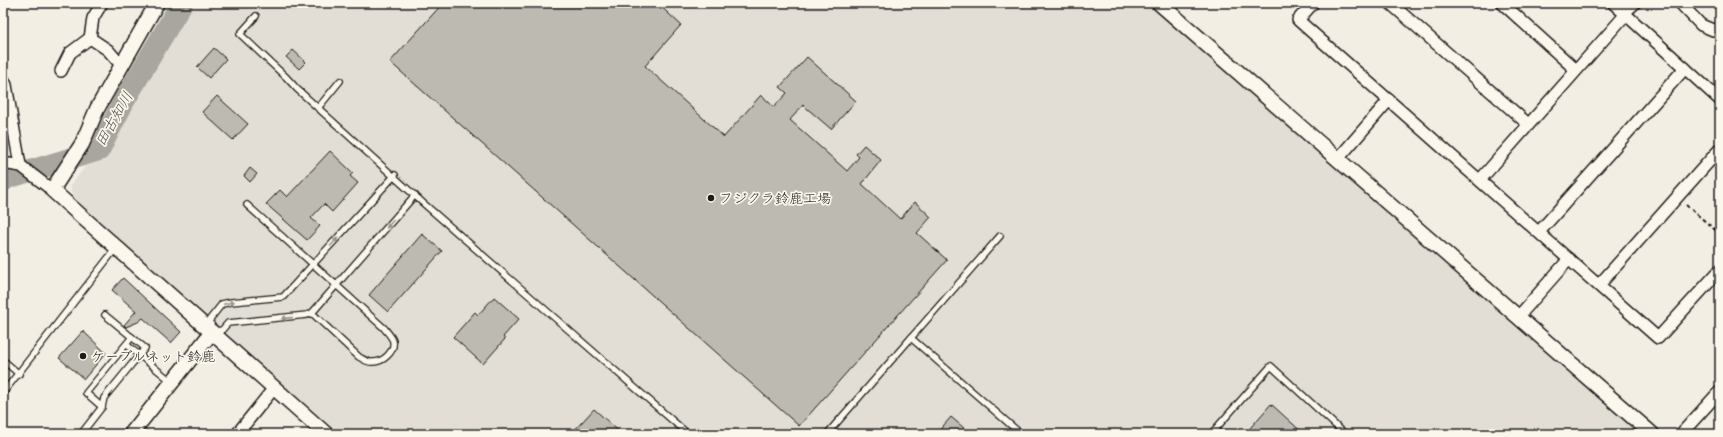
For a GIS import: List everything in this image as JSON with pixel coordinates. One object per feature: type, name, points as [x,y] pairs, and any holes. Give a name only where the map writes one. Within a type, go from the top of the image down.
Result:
[{"type":"street","points":[[62,71],[70,53],[90,38],[93,18],[102,3]]},
{"type":"street","points":[[52,190],[82,144],[97,109],[120,65],[157,3]]},
{"type":"street","points":[[1159,3],[1652,434]]},
{"type":"street","points":[[1313,3],[1298,20],[1658,338],[1720,270]]},
{"type":"street","points":[[1390,3],[1528,124]]},
{"type":"street","points":[[1502,3],[1576,70]]},
{"type":"street","points":[[1613,3],[1720,100]]},
{"type":"street","points":[[1480,180],[1635,3]]},
{"type":"street","points":[[1680,3],[1701,25],[1713,30],[1719,28]]},
{"type":"street","points":[[90,38],[108,50],[120,65]]},
{"type":"street","points":[[1539,232],[1685,68]]},
{"type":"street","points":[[3,79],[6,85],[20,166]]},
{"type":"street","points":[[1338,159],[1389,100]]},
{"type":"street","points":[[1599,285],[1720,149]]},
{"type":"street","points":[[4,164],[20,166],[35,175],[326,434]]},
{"type":"street","points":[[1518,317],[1569,259]]},
{"type":"street","points":[[132,434],[212,332]]},
{"type":"street","points":[[237,434],[274,388]]},
{"type":"street","points":[[1681,434],[1720,391]]},
{"type":"lane","points":[[256,16],[240,34],[318,108],[395,175],[415,195],[688,434]]},
{"type":"lane","points":[[318,108],[340,82]]},
{"type":"lane","points":[[395,175],[283,297],[222,304],[210,319],[212,332],[222,330],[228,323],[307,316],[312,314],[415,195]]},
{"type":"lane","points":[[246,205],[384,328],[393,342],[392,348],[388,356],[381,361],[366,361],[359,357],[312,314]]},
{"type":"lane","points":[[827,434],[1000,236]]},
{"type":"lane","points":[[3,393],[116,248]]},
{"type":"lane","points":[[81,434],[102,406],[104,398],[145,348],[105,315]]},
{"type":"lane","points":[[102,406],[86,393],[132,338]]},
{"type":"lane","points":[[911,338],[1021,434]]},
{"type":"lane","points":[[126,344],[172,382]]},
{"type":"lane","points":[[3,360],[19,374]]},
{"type":"lane","points":[[1211,434],[1270,366],[1345,434]]},
{"type":"path","points":[[1677,197],[1720,234]]},
{"type":"shaded area","name":"フジクラ鈴鹿工場","points":[[166,3],[1154,3],[1645,434],[335,434],[74,201],[70,186],[89,162],[86,159],[104,128],[109,100]]},
{"type":"building","name":"フジクラ鈴鹿工場","points":[[443,3],[657,3],[681,25],[645,66],[724,137],[761,95],[774,107],[787,93],[780,87],[807,57],[856,101],[831,129],[803,105],[790,120],[847,171],[859,157],[856,154],[864,145],[881,160],[862,184],[900,219],[915,202],[931,217],[917,233],[947,260],[799,426],[390,62]]},
{"type":"building","points":[[214,48],[226,59],[209,78],[197,67]]},
{"type":"building","points":[[293,50],[306,62],[299,69],[286,57]]},
{"type":"building","points":[[217,96],[248,124],[233,140],[202,112]]},
{"type":"building","points":[[330,151],[353,173],[350,176],[358,183],[332,212],[324,204],[311,218],[320,226],[307,240],[266,204],[280,190],[287,197]]},
{"type":"building","points":[[250,168],[257,174],[250,182],[244,176]]},
{"type":"building","points":[[422,234],[442,251],[388,312],[369,295]]},
{"type":"building","points":[[123,278],[181,332],[171,343],[143,318],[126,327],[124,325],[136,311],[112,290]]},
{"type":"building","points":[[494,297],[519,319],[503,337],[505,339],[483,364],[453,337],[475,312],[478,315]]},
{"type":"building","name":"ケーブルネット鈴鹿","points":[[83,331],[106,353],[84,379],[59,358]]},
{"type":"building","points":[[1271,404],[1304,434],[1245,434]]},
{"type":"building","points":[[594,409],[622,434],[571,434]]},
{"type":"building","points":[[951,417],[971,434],[936,434]]},
{"type":"waterway","name":"田古知川","points":[[3,181],[7,178],[99,150],[124,101],[182,3]]},
{"type":"place","name":"フジクラ鈴鹿工場","points":[[711,198]]},
{"type":"place","name":"ケーブルネット鈴鹿","points":[[83,356]]}]
